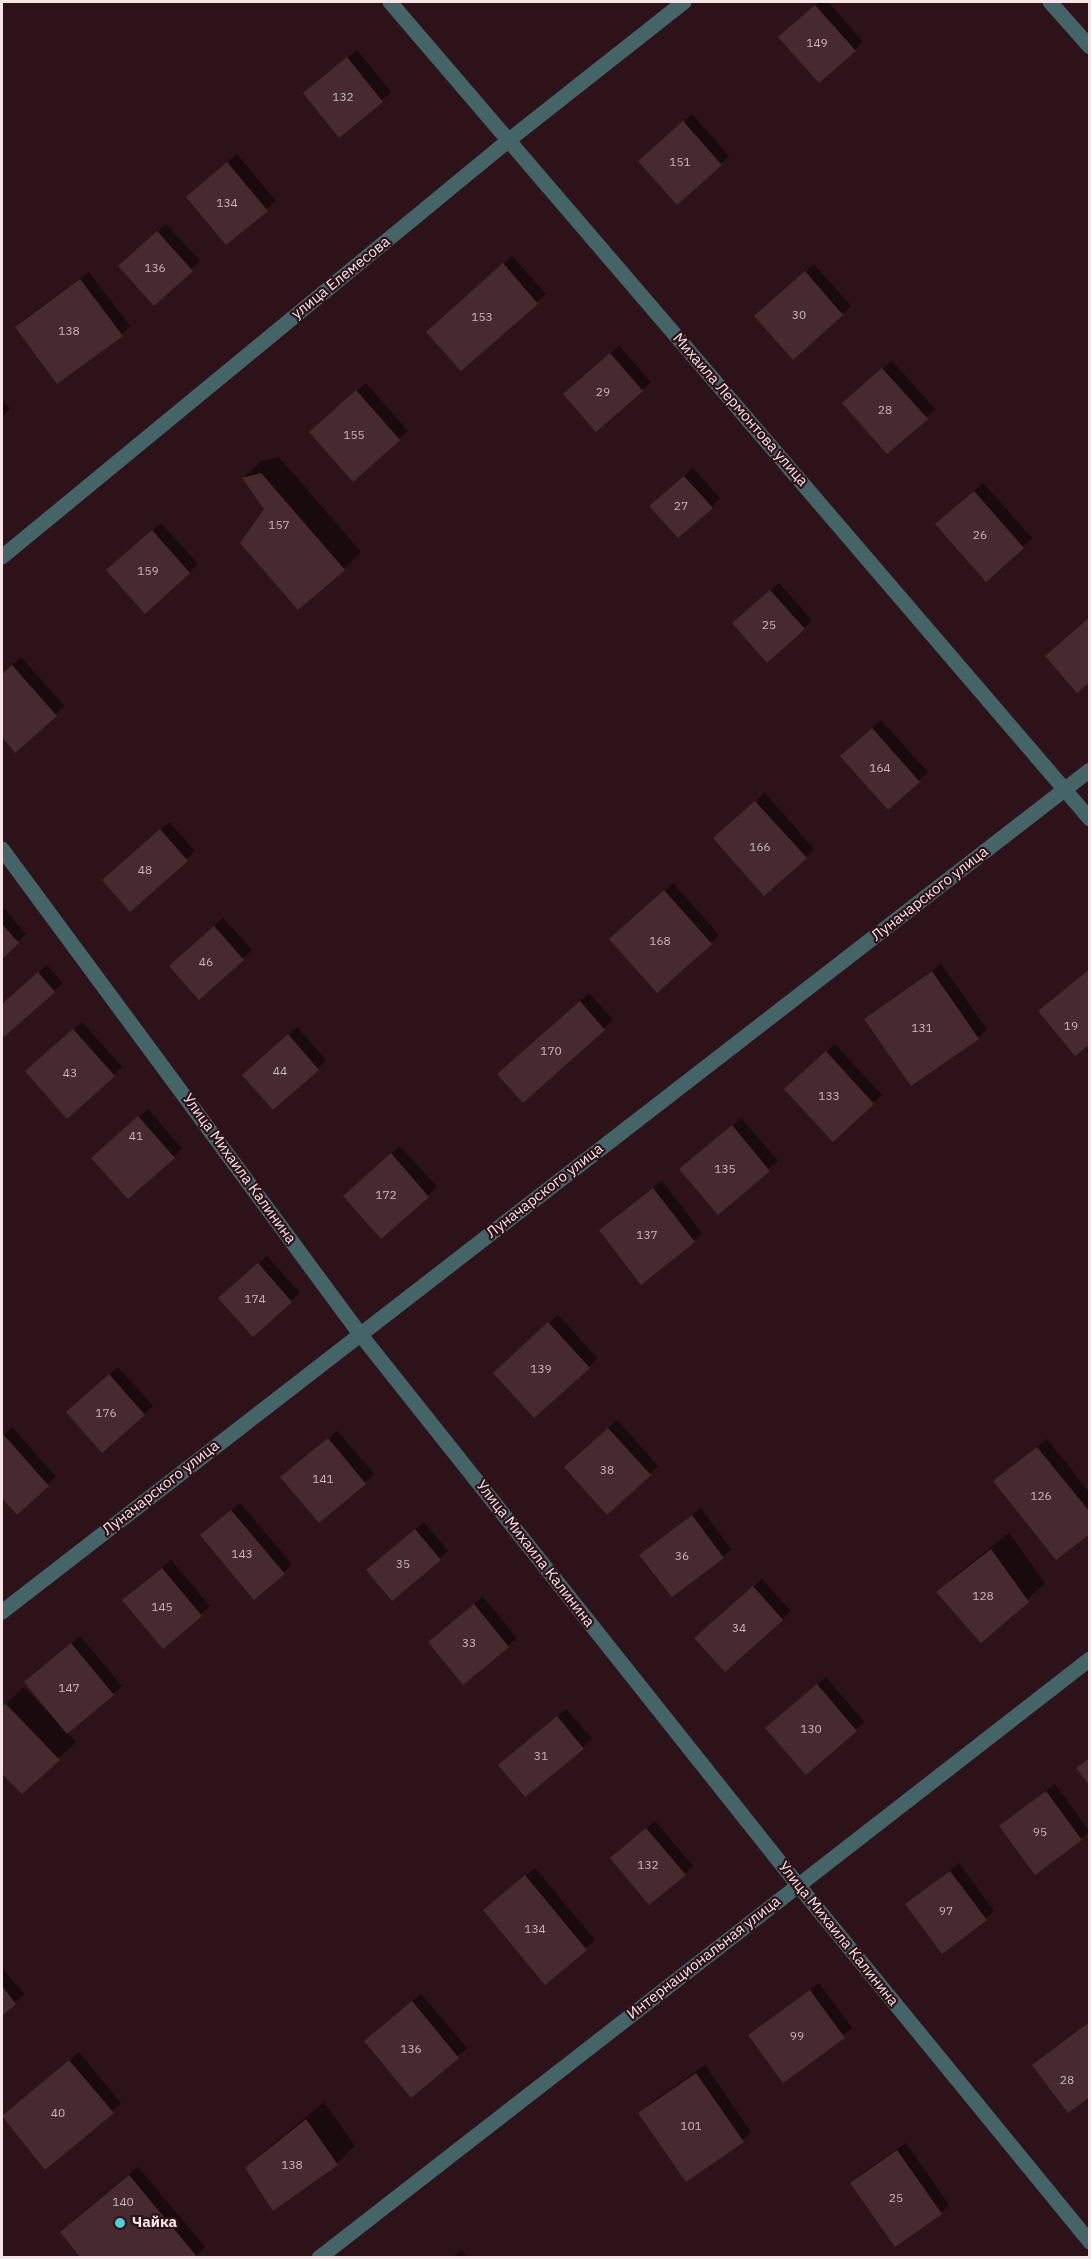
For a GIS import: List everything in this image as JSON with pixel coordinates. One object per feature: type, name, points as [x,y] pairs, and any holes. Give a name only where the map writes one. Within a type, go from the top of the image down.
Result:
[{"type":"street","name":"Михаила Лермонтова улица","points":[[390,2],[1089,819]]},
{"type":"street","name":"улица Елемесова","points":[[2,557],[509,140],[684,2]]},
{"type":"street","points":[[1050,2],[1089,47]]},
{"type":"street","name":"Луначарского улица","points":[[2,1612],[1089,770]]},
{"type":"street","name":"Улица Михаила Калинина","points":[[2,849],[360,1334],[798,1885],[1089,2242]]},
{"type":"street","name":"Интернациональная улица","points":[[319,2258],[1089,1659]]},
{"type":"building","points":[[815,5],[856,51],[819,83],[778,37]]},
{"type":"building","points":[[347,57],[383,102],[339,138],[303,93]]},
{"type":"building","points":[[683,121],[722,165],[677,205],[638,161]]},
{"type":"building","points":[[227,162],[268,211],[226,245],[186,197]]},
{"type":"building","points":[[157,231],[193,271],[154,306],[118,266]]},
{"type":"building","points":[[503,263],[538,304],[461,371],[426,332]]},
{"type":"building","points":[[805,271],[843,315],[793,360],[754,316]]},
{"type":"building","points":[[80,279],[123,336],[57,384],[15,327]]},
{"type":"building","points":[[610,353],[643,391],[596,432],[563,394]]},
{"type":"building","points":[[882,368],[928,419],[887,454],[842,403]]},
{"type":"building","points":[[356,390],[400,440],[353,482],[309,432]]},
{"type":"building","points":[[261,473],[345,570],[298,610],[240,543],[264,509],[242,478]]},
{"type":"building","points":[[684,476],[713,508],[678,538],[649,506]]},
{"type":"building","points":[[974,491],[1024,548],[986,582],[935,524]]},
{"type":"building","points":[[152,530],[190,573],[145,614],[106,570]]},
{"type":"building","points":[[770,590],[805,629],[767,663],[732,623]]},
{"type":"building","points":[[1090,617],[1090,682],[1077,693],[1045,656]]},
{"type":"building","points":[[12,665],[57,716],[15,753],[2,737],[2,674]]},
{"type":"building","points":[[872,728],[920,782],[888,810],[840,756]]},
{"type":"building","points":[[755,801],[807,858],[764,896],[713,838]]},
{"type":"building","points":[[160,829],[188,861],[130,912],[102,880]]},
{"type":"building","points":[[664,890],[712,944],[657,993],[609,939]]},
{"type":"building","points":[[2,924],[19,943],[2,959]]},
{"type":"building","points":[[214,926],[244,960],[199,1000],[169,966]]},
{"type":"building","points":[[1090,969],[1090,1044],[1075,1056],[1038,1011]]},
{"type":"building","points":[[932,971],[979,1039],[911,1086],[864,1019]]},
{"type":"building","points":[[38,972],[55,992],[4,1037],[2,1004]]},
{"type":"building","points":[[580,1001],[605,1030],[523,1103],[497,1074]]},
{"type":"building","points":[[73,1029],[115,1076],[67,1119],[25,1071]]},
{"type":"building","points":[[288,1034],[319,1070],[273,1110],[242,1075]]},
{"type":"building","points":[[826,1051],[874,1104],[833,1142],[784,1089]]},
{"type":"building","points":[[138,1116],[175,1158],[128,1199],[91,1158]]},
{"type":"building","points":[[732,1125],[770,1171],[718,1215],[679,1169]]},
{"type":"building","points":[[391,1153],[429,1197],[381,1239],[343,1196]]},
{"type":"building","points":[[653,1188],[695,1242],[641,1285],[599,1230]]},
{"type":"building","points":[[258,1263],[292,1302],[253,1337],[218,1298]]},
{"type":"building","points":[[548,1322],[590,1368],[534,1418],[493,1373]]},
{"type":"building","points":[[109,1374],[145,1415],[102,1453],[66,1412]]},
{"type":"building","points":[[608,1428],[651,1475],[607,1515],[564,1467]]},
{"type":"building","points":[[3,1434],[49,1486],[17,1515],[2,1498]]},
{"type":"building","points":[[328,1438],[366,1484],[319,1523],[280,1477]]},
{"type":"building","points":[[1037,1447],[1090,1512],[1090,1534],[1056,1560],[993,1481]]},
{"type":"building","points":[[231,1510],[285,1574],[254,1600],[200,1535]]},
{"type":"building","points":[[692,1515],[724,1558],[672,1597],[639,1555]]},
{"type":"building","points":[[415,1529],[441,1560],[392,1601],[366,1570]]},
{"type":"building","points":[[991,1549],[1029,1602],[981,1643],[936,1592]]},
{"type":"building","points":[[162,1568],[202,1616],[163,1649],[122,1600]]},
{"type":"building","points":[[753,1586],[783,1620],[725,1672],[694,1638]]},
{"type":"building","points":[[474,1604],[509,1647],[463,1685],[428,1642]]},
{"type":"building","points":[[71,1643],[114,1695],[67,1734],[24,1682]]},
{"type":"building","points":[[817,1684],[857,1731],[806,1775],[765,1728]]},
{"type":"building","points":[[5,1703],[60,1760],[22,1794],[2,1774],[2,1707]]},
{"type":"building","points":[[557,1716],[584,1749],[525,1797],[498,1765]]},
{"type":"building","points":[[1090,1758],[1090,1786],[1076,1768]]},
{"type":"building","points":[[1046,1791],[1082,1840],[1035,1875],[999,1826]]},
{"type":"building","points":[[646,1828],[686,1875],[649,1905],[610,1858]]},
{"type":"building","points":[[950,1871],[987,1920],[942,1954],[905,1904]]},
{"type":"building","points":[[525,1875],[587,1950],[545,1985],[483,1910]]},
{"type":"building","points":[[2,1986],[16,2004],[2,2016]]},
{"type":"building","points":[[810,1990],[845,2038],[783,2083],[748,2035]]},
{"type":"building","points":[[412,2001],[459,2058],[411,2098],[364,2041]]},
{"type":"building","points":[[1087,2024],[1090,2027],[1090,2097],[1068,2113],[1032,2065]]},
{"type":"building","points":[[69,2060],[114,2113],[45,2170],[2,2116]]},
{"type":"building","points":[[696,2073],[744,2142],[686,2182],[638,2113]]},
{"type":"building","points":[[306,2119],[338,2165],[273,2211],[245,2168]]},
{"type":"building","points":[[897,2150],[942,2214],[895,2247],[850,2183]]},
{"type":"building","points":[[129,2175],[198,2258],[81,2258],[60,2232]]},
{"type":"place","name":"Чайка","points":[[120,2223]]}]
